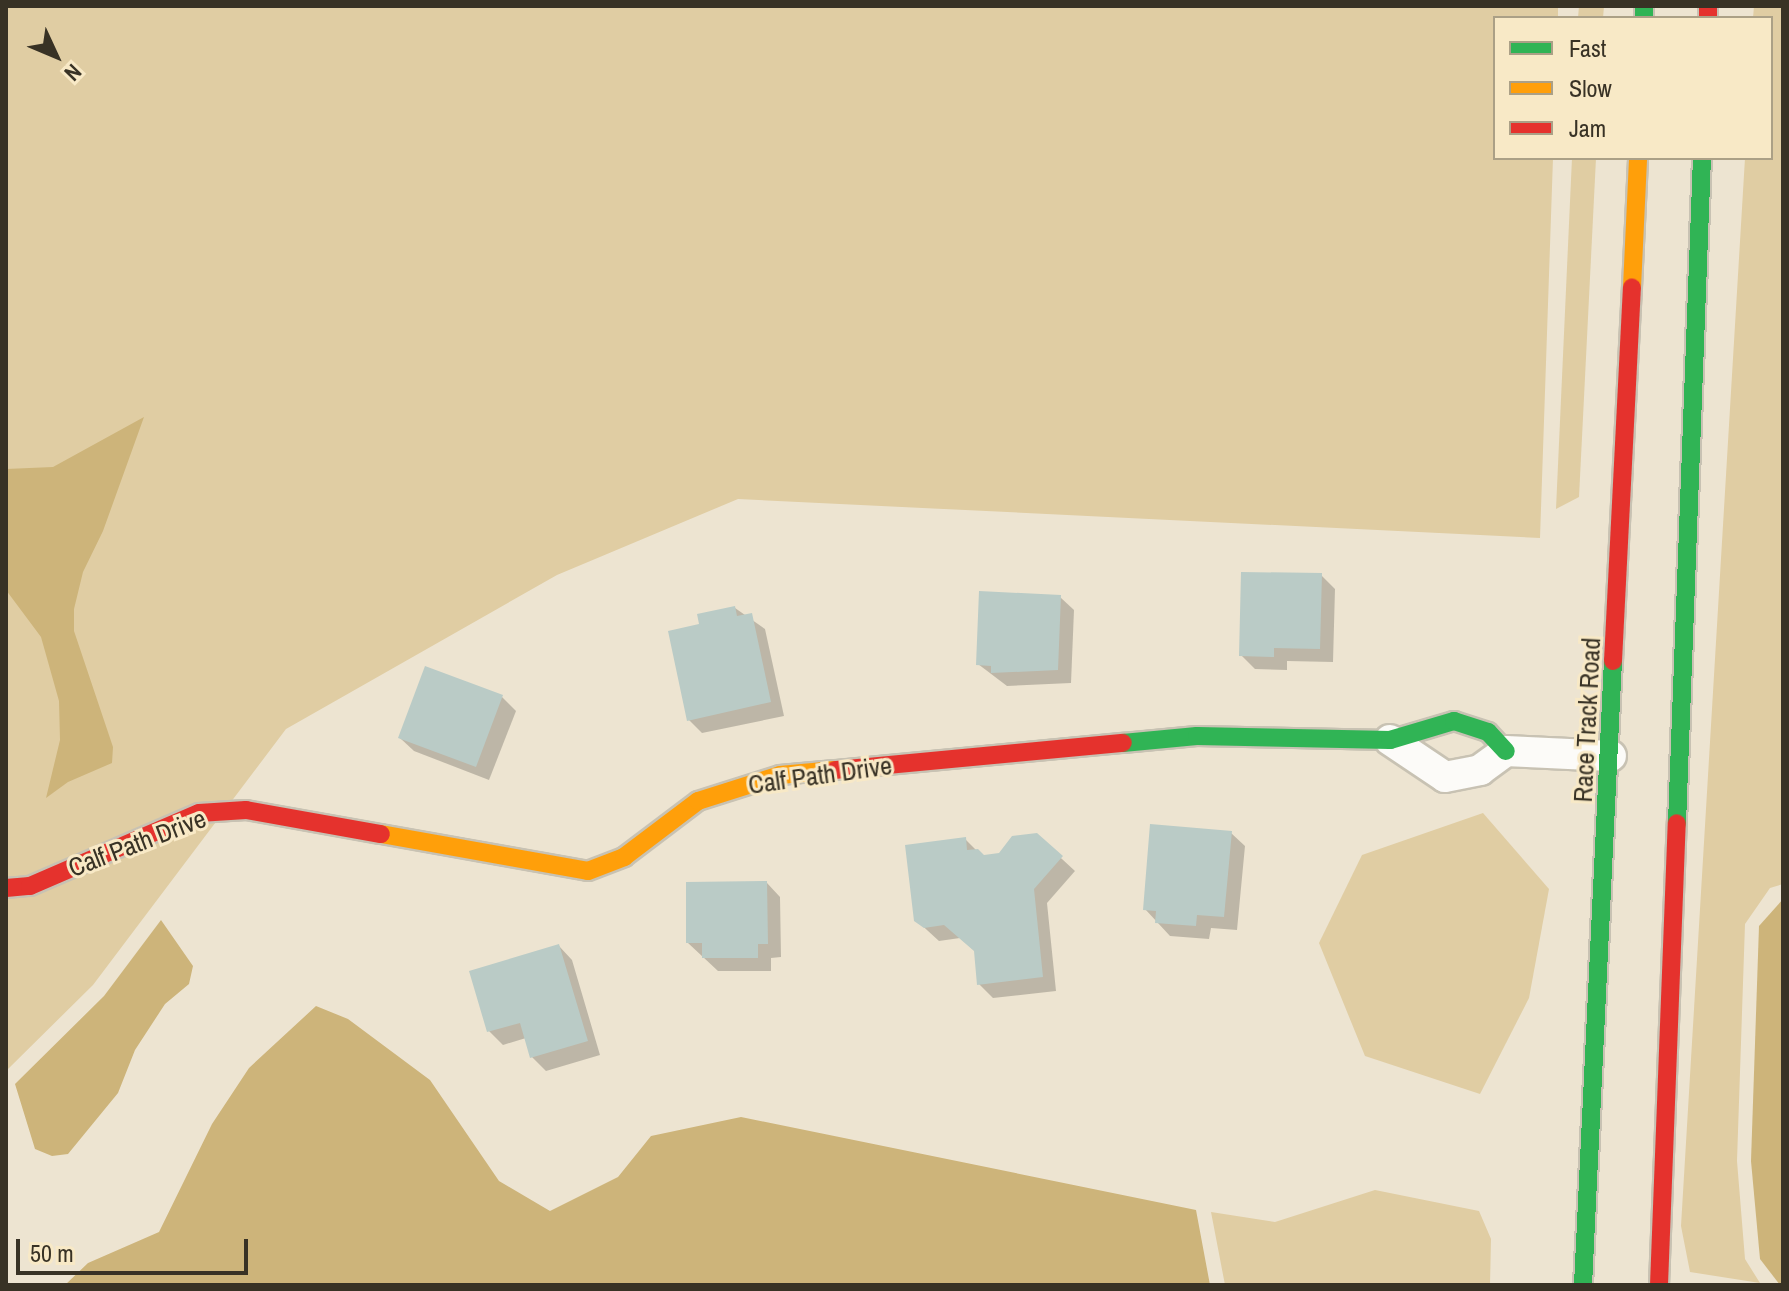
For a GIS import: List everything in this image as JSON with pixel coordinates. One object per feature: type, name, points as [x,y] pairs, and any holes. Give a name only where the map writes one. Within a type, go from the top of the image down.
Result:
[{"type":"main road","name":"Race Track Road","points":[[1583,1285],[1638,160]]},
{"type":"main road","points":[[1659,1285],[1702,160]]},
{"type":"main road","name":"Calf Path Drive","points":[[6,888],[30,886],[199,813],[246,810],[588,871],[624,857],[698,801],[780,775],[1197,736],[1390,740],[1454,721],[1488,732],[1506,751]]},
{"type":"street","points":[[1390,740],[1445,777],[1480,770],[1506,751],[1611,756]]},
{"type":"shaded area","points":[[6,6],[1558,6],[1558,16],[1493,16],[1493,160],[1553,160],[1540,538],[738,499],[557,575],[286,729],[93,985],[6,1071]]},
{"type":"shaded area","points":[[1579,6],[1604,6],[1603,16],[1578,16]]},
{"type":"shaded area","points":[[1754,6],[1783,6],[1783,884],[1770,888],[1745,924],[1737,1161],[1745,1259],[1760,1283],[1690,1272],[1681,1226],[1745,160],[1773,160],[1773,16],[1753,16]]},
{"type":"shaded area","points":[[1572,160],[1596,160],[1579,497],[1556,509]]},
{"type":"shaded area","points":[[144,417],[103,531],[83,572],[74,609],[74,631],[113,747],[112,763],[68,782],[46,798],[60,740],[59,701],[41,637],[6,590],[6,469],[53,467]]},
{"type":"shaded area","points":[[1483,813],[1549,889],[1529,998],[1480,1094],[1365,1056],[1319,943],[1362,855]]},
{"type":"shaded area","points":[[1783,899],[1783,1285],[1780,1285],[1760,1259],[1751,1161],[1759,926]]},
{"type":"shaded area","points":[[161,920],[193,966],[189,984],[165,1004],[135,1050],[118,1093],[68,1154],[52,1156],[35,1149],[15,1084],[104,996]]},
{"type":"shaded area","points":[[316,1006],[348,1019],[430,1080],[499,1181],[550,1211],[618,1177],[651,1136],[741,1117],[1196,1210],[1210,1285],[65,1285],[88,1263],[159,1232],[212,1124],[249,1068]]},
{"type":"shaded area","points":[[1375,1190],[1479,1211],[1491,1239],[1490,1285],[1225,1285],[1211,1212],[1275,1222]]},
{"type":"building","points":[[1241,572],[1322,573],[1320,649],[1274,648],[1274,657],[1239,656]]},
{"type":"building","points":[[979,591],[1061,595],[1058,670],[991,673],[991,666],[976,665]]},
{"type":"building","points":[[735,606],[737,616],[752,613],[771,702],[687,721],[668,631],[699,624],[697,614]]},
{"type":"building","points":[[425,666],[503,695],[476,767],[398,738]]},
{"type":"building","points":[[1150,824],[1232,831],[1224,917],[1197,915],[1196,926],[1155,923],[1156,911],[1143,910]]},
{"type":"building","points":[[1037,833],[1063,856],[1034,889],[1043,977],[977,985],[974,951],[944,925],[924,928],[914,921],[905,845],[966,837],[967,850],[978,849],[984,855],[999,853],[1012,836]]},
{"type":"building","points":[[767,881],[768,944],[758,944],[758,958],[702,958],[702,943],[686,943],[686,882]]},
{"type":"building","points":[[559,944],[588,1041],[530,1058],[520,1023],[487,1032],[469,971]]},
{"type":"traffic: fast","points":[[1644,6],[1644,16]]},
{"type":"traffic: fast","points":[[1677,823],[1702,160]]},
{"type":"traffic: fast","points":[[1583,1285],[1613,661]]},
{"type":"traffic: fast","points":[[1123,743],[1197,736],[1390,740],[1454,721],[1488,732],[1506,751]]},
{"type":"traffic: slow","points":[[1632,287],[1638,160]]},
{"type":"traffic: slow","points":[[381,834],[588,871],[624,857],[698,801],[780,775],[835,770]]},
{"type":"traffic: jam","points":[[1708,6],[1708,16]]},
{"type":"traffic: jam","points":[[1613,661],[1632,287]]},
{"type":"traffic: jam","points":[[835,770],[1123,743]]},
{"type":"traffic: jam","points":[[6,888],[30,886],[199,813],[246,810],[381,834]]},
{"type":"traffic: jam","points":[[1659,1285],[1677,823]]}]
